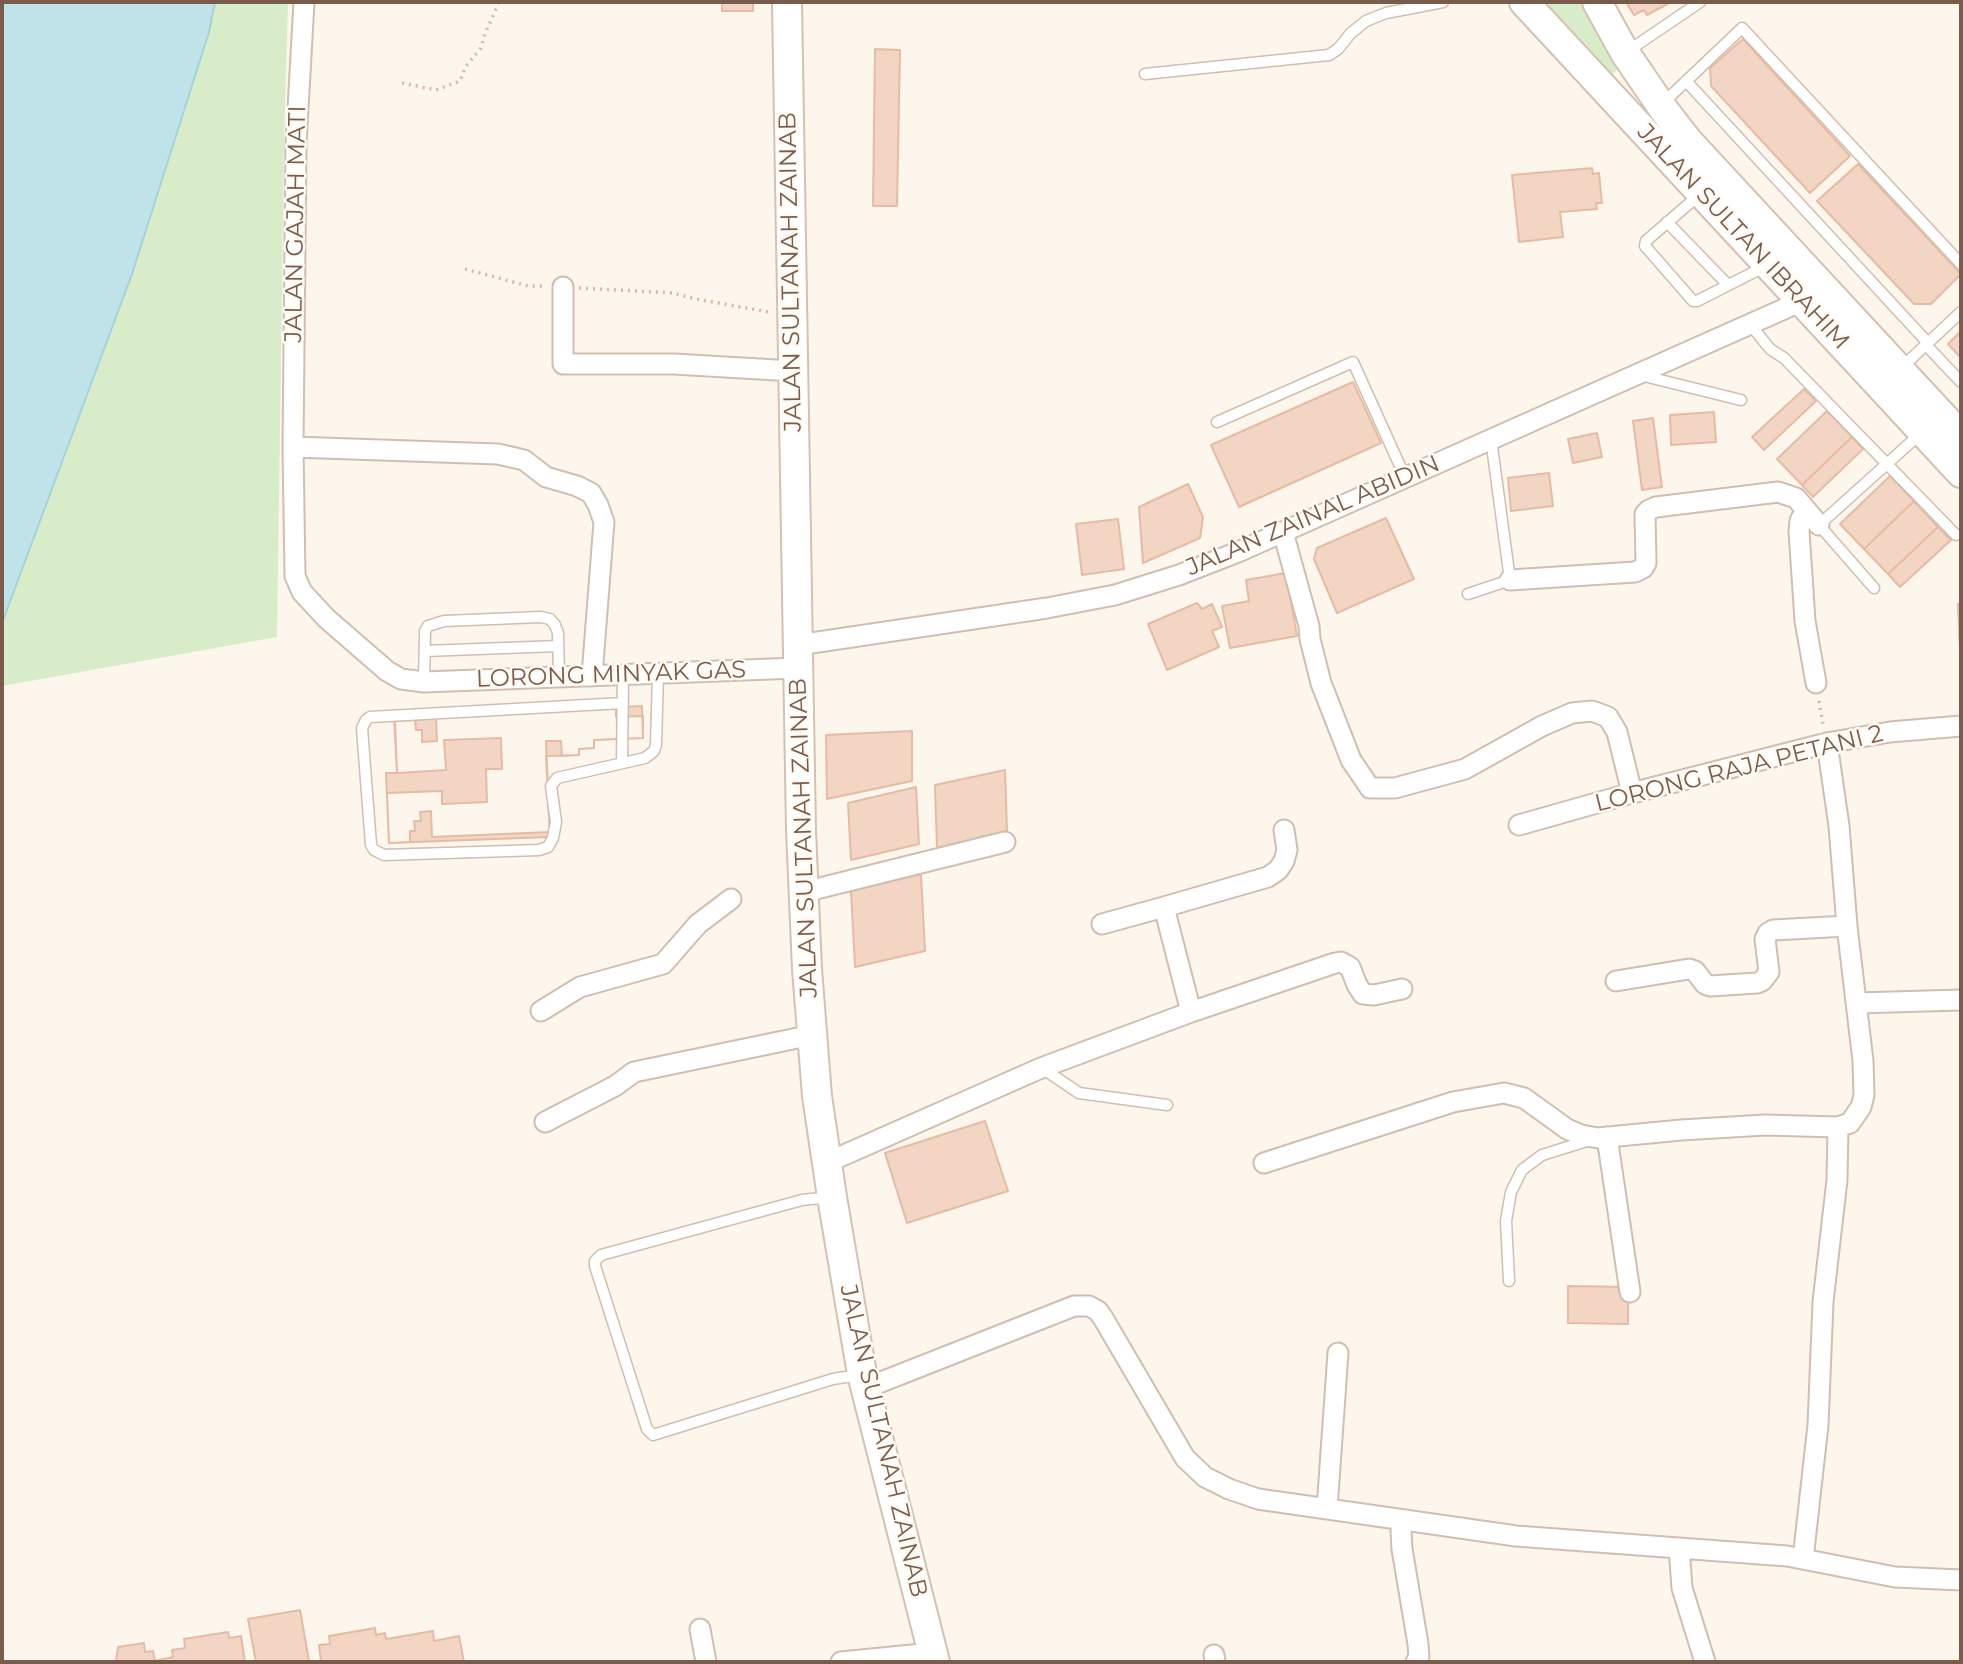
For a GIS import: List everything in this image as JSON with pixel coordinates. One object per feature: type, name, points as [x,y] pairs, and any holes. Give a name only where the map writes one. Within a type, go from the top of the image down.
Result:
[{"type":"main road","name":"JALAN SULTANAH ZAINAB","points":[[787,2],[804,892],[817,1096],[864,1381],[934,1658]]},
{"type":"main road","name":"JALAN SULTAN IBRAHIM","points":[[1524,2],[1961,473]]},
{"type":"main road","name":"JALAN SULTAN IBRAHIM","points":[[1597,2],[1625,53],[1688,141],[1961,436]]},
{"type":"street","name":"JALAN GAJAH MATI","points":[[304,2],[296,144],[293,447],[295,576],[302,592],[326,618],[387,671],[401,679],[424,682]]},
{"type":"street","points":[[563,287],[563,364],[674,364],[793,371]]},
{"type":"street","name":"JALAN ZAINAL ABIDIN","points":[[798,656],[1115,595],[1179,575],[1801,300]]},
{"type":"street","points":[[293,447],[498,454],[524,460],[546,477],[591,493],[604,522],[592,676]]},
{"type":"street","points":[[1510,580],[1635,572],[1643,568],[1646,563],[1645,514],[1656,507],[1778,492],[1796,498],[1814,519]]},
{"type":"street","points":[[1814,519],[1802,517],[1799,531],[1805,621],[1816,682]]},
{"type":"street","points":[[1283,531],[1309,626],[1321,683],[1351,760],[1370,789],[1395,788],[1465,769],[1542,726],[1572,713],[1592,711],[1608,717],[1617,732],[1632,793]]},
{"type":"street","name":"LORONG MINYAK GAS","points":[[424,682],[658,673],[798,656]]},
{"type":"street","name":"LORONG RAJA PETANI 2","points":[[1519,825],[1827,743],[1890,732],[1961,726]]},
{"type":"street","points":[[1264,1163],[1452,1102],[1504,1093],[1524,1098],[1567,1129],[1581,1135],[1603,1137],[1765,1125],[1838,1127],[1850,1123],[1861,1107],[1864,1095],[1863,1061],[1847,926],[1839,826],[1827,743]]},
{"type":"street","points":[[1102,924],[1268,877],[1278,870],[1284,861],[1287,850],[1284,830]]},
{"type":"street","points":[[804,892],[1005,842]]},
{"type":"street","points":[[541,1012],[580,987],[663,964],[698,924],[731,899]]},
{"type":"street","points":[[1164,907],[1191,1012]]},
{"type":"street","points":[[1616,981],[1689,969],[1695,971],[1705,984],[1710,986],[1757,983],[1769,972],[1766,939],[1768,933],[1773,930],[1847,926]]},
{"type":"street","points":[[826,1163],[1041,1068],[1335,962],[1350,967],[1363,994],[1374,995],[1402,989]]},
{"type":"street","points":[[1857,1003],[1961,1000]]},
{"type":"street","points":[[545,1122],[615,1086],[634,1072],[812,1035]]},
{"type":"street","points":[[1803,1559],[1818,1425],[1823,1302],[1837,1180],[1838,1127]]},
{"type":"street","points":[[1603,1137],[1630,1292]]},
{"type":"street","points":[[864,1381],[1074,1306],[1089,1306],[1103,1318],[1185,1458],[1205,1477],[1258,1499],[1516,1536],[1803,1559],[1895,1577],[1961,1580]]},
{"type":"street","points":[[1327,1509],[1338,1353]]},
{"type":"street","points":[[1403,1520],[1402,1549],[1418,1644],[1419,1657],[1416,1662]]},
{"type":"street","points":[[1679,1548],[1682,1588],[1705,1662]]},
{"type":"street","points":[[700,1629],[706,1662]]},
{"type":"street","points":[[841,1662],[934,1658]]},
{"type":"lane","points":[[1145,74],[1329,54],[1338,49],[1351,33],[1366,21],[1386,13],[1444,2]]},
{"type":"lane","points":[[1625,53],[1700,2]]},
{"type":"lane","points":[[1661,106],[1742,28],[1961,264]]},
{"type":"lane","points":[[1686,81],[1961,382]]},
{"type":"lane","points":[[1702,193],[1646,241],[1645,246],[1693,301],[1769,265]]},
{"type":"lane","points":[[1667,222],[1728,285]]},
{"type":"lane","points":[[1900,369],[1961,312]]},
{"type":"lane","points":[[1749,324],[1770,349],[1784,358],[1956,535]]},
{"type":"lane","points":[[1217,422],[1353,362],[1405,477]]},
{"type":"lane","points":[[1637,374],[1741,400]]},
{"type":"lane","points":[[1874,588],[1814,519],[1888,463],[1923,432]]},
{"type":"lane","points":[[1468,594],[1510,580],[1491,439]]},
{"type":"lane","points":[[424,682],[425,632],[428,625],[444,621],[541,617],[550,619],[555,625],[559,677]]},
{"type":"lane","points":[[425,651],[558,646]]},
{"type":"lane","points":[[623,703],[370,717],[362,728],[371,845],[378,854],[384,855],[544,849],[551,843],[556,822],[551,791],[554,782],[561,776],[645,758],[654,751],[658,673]]},
{"type":"lane","points":[[622,763],[623,675]]},
{"type":"lane","points":[[1041,1068],[1079,1093],[1167,1105]]},
{"type":"lane","points":[[1508,1281],[1506,1221],[1511,1192],[1522,1170],[1542,1154],[1603,1137]]},
{"type":"lane","points":[[832,1197],[802,1200],[601,1255],[597,1257],[596,1266],[647,1429],[653,1435],[833,1379],[864,1381]]},
{"type":"path","points":[[402,83],[436,90],[460,81],[466,66],[481,48],[499,2]]},
{"type":"path","points":[[465,269],[528,286],[673,293],[792,315]]},
{"type":"path","points":[[1816,682],[1827,743]]},
{"type":"green space","points":[[215,2],[288,2],[277,637],[2,686],[2,623],[132,274],[209,32]]},
{"type":"green space","points":[[1542,2],[1583,2],[1618,69],[1609,77]]},
{"type":"water","points":[[2,2],[215,2],[209,32],[132,274],[2,623]]},
{"type":"building","points":[[722,2],[753,2],[753,11],[722,11]]},
{"type":"building","points":[[1626,2],[1671,2],[1647,15],[1644,10],[1634,15]]},
{"type":"building","points":[[1743,39],[1850,156],[1810,193],[1711,86],[1710,68]]},
{"type":"building","points":[[875,49],[900,50],[897,206],[873,206]]},
{"type":"building","points":[[1858,164],[1961,274],[1931,304],[1914,304],[1817,201]]},
{"type":"building","points":[[1592,168],[1593,174],[1599,173],[1602,203],[1596,203],[1597,209],[1560,212],[1563,237],[1519,242],[1512,175]]},
{"type":"building","points":[[1961,331],[1961,358],[1948,344]]},
{"type":"building","points":[[1353,382],[1381,443],[1239,507],[1211,445]]},
{"type":"building","points":[[1804,389],[1816,401],[1764,450],[1752,437]]},
{"type":"building","points":[[1827,411],[1852,437],[1802,485],[1777,459]]},
{"type":"building","points":[[1714,412],[1716,442],[1671,445],[1670,415]]},
{"type":"building","points":[[1653,418],[1662,487],[1642,490],[1633,421]]},
{"type":"building","points":[[1597,433],[1602,457],[1573,463],[1568,439]]},
{"type":"building","points":[[1852,437],[1863,449],[1813,497],[1802,485]]},
{"type":"building","points":[[1549,473],[1553,506],[1511,511],[1508,478]]},
{"type":"building","points":[[1890,476],[1914,501],[1864,549],[1840,524]]},
{"type":"building","points":[[1188,484],[1203,517],[1200,538],[1143,563],[1139,507]]},
{"type":"building","points":[[1914,501],[1938,527],[1888,574],[1864,549]]},
{"type":"building","points":[[1386,518],[1414,579],[1337,613],[1314,559],[1317,548]]},
{"type":"building","points":[[1118,519],[1124,569],[1082,575],[1076,524]]},
{"type":"building","points":[[1938,527],[1951,540],[1900,587],[1888,574]]},
{"type":"building","points":[[1286,573],[1297,636],[1230,648],[1222,606],[1249,601],[1246,580]]},
{"type":"building","points":[[1197,603],[1202,609],[1212,604],[1222,627],[1212,631],[1219,647],[1167,670],[1148,624]]},
{"type":"building","points":[[1958,604],[1961,604],[1961,652],[1960,652]]},
{"type":"building","points":[[642,706],[643,738],[594,740],[594,748],[579,749],[579,755],[546,756],[550,837],[389,843],[386,773],[397,773],[394,717]]},
{"type":"building","points":[[616,707],[616,717],[643,716],[643,738],[594,740],[594,748],[579,749],[579,755],[562,756],[561,741],[546,741],[550,832],[432,837],[431,811],[420,812],[421,821],[414,821],[415,831],[410,831],[410,842],[389,843],[387,793],[442,791],[442,804],[487,802],[486,769],[502,769],[501,738],[444,740],[446,770],[397,773],[395,721],[415,720],[416,730],[422,730],[422,742],[437,741],[436,715]]},
{"type":"building","points":[[912,731],[912,781],[827,799],[826,735]]},
{"type":"building","points":[[1005,770],[1007,831],[937,848],[935,785]]},
{"type":"building","points":[[916,787],[919,844],[851,860],[848,803]]},
{"type":"building","points":[[921,874],[925,951],[855,967],[851,891]]},
{"type":"building","points":[[985,1121],[1008,1191],[907,1223],[885,1153]]},
{"type":"building","points":[[1568,1286],[1628,1287],[1628,1324],[1568,1323]]},
{"type":"building","points":[[300,1610],[309,1661],[256,1662],[248,1619]]},
{"type":"building","points":[[375,1628],[376,1635],[385,1633],[386,1639],[433,1631],[434,1641],[459,1636],[464,1662],[321,1662],[319,1645],[330,1644],[329,1636]]},
{"type":"building","points":[[228,1632],[229,1638],[241,1636],[245,1662],[116,1662],[118,1647],[144,1643],[145,1652],[153,1651],[155,1661],[173,1657],[172,1650],[185,1648],[184,1639]]}]
